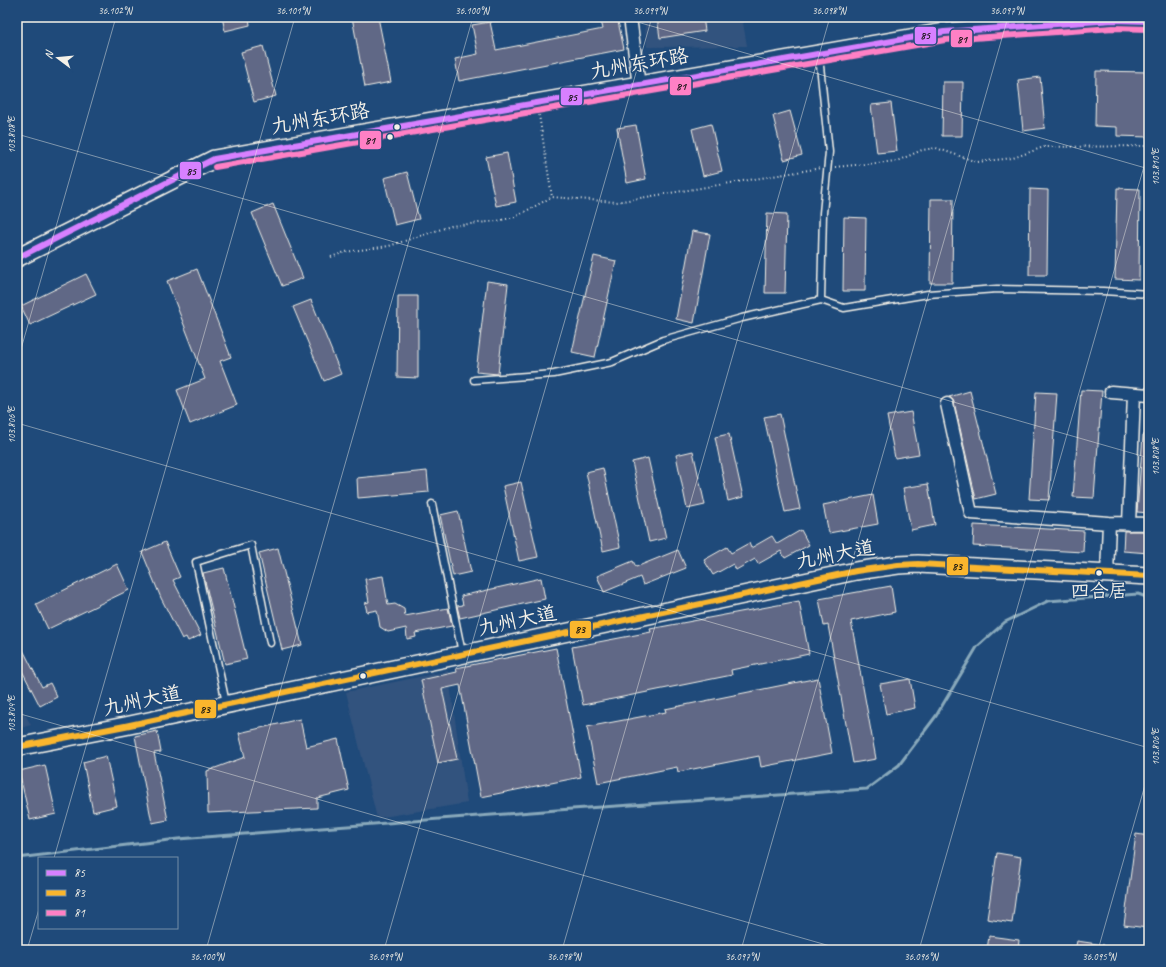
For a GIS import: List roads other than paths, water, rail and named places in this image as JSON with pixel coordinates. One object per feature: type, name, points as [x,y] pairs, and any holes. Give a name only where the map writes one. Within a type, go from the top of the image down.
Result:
[{"type":"main road","name":"九州东环路","points":[[17,258],[214,159],[819,54],[943,25],[1076,20],[1149,21]]},
{"type":"main road","name":"九州大道","points":[[17,747],[226,705],[849,573],[898,565],[931,564],[1149,576]]},
{"type":"main road","points":[[17,755],[127,730],[213,718],[313,694],[621,627],[842,584],[904,574],[1149,586]]},
{"type":"street","points":[[630,17],[639,86]]},
{"type":"street","points":[[1111,392],[1149,395]]},
{"type":"street","points":[[1129,524],[1134,394]]},
{"type":"street","points":[[947,404],[971,513],[1110,523],[1149,524]]},
{"type":"street","points":[[1107,574],[1110,523]]},
{"type":"lane","points":[[819,54],[829,152],[823,212],[820,300]]},
{"type":"lane","points":[[474,380],[554,374],[612,362],[663,340],[742,318],[820,300],[844,308],[928,294],[996,289],[1102,290],[1149,294]]},
{"type":"lane","points":[[432,504],[462,655]]},
{"type":"lane","points":[[226,705],[196,562],[251,545],[270,643]]},
{"type":"waterway","points":[[17,858],[178,839],[557,810],[867,789],[899,765],[936,716],[977,647],[1005,622],[1048,601],[1138,594],[1149,598]]},
{"type":"place","name":"四合居","points":[[1099,573]]}]
